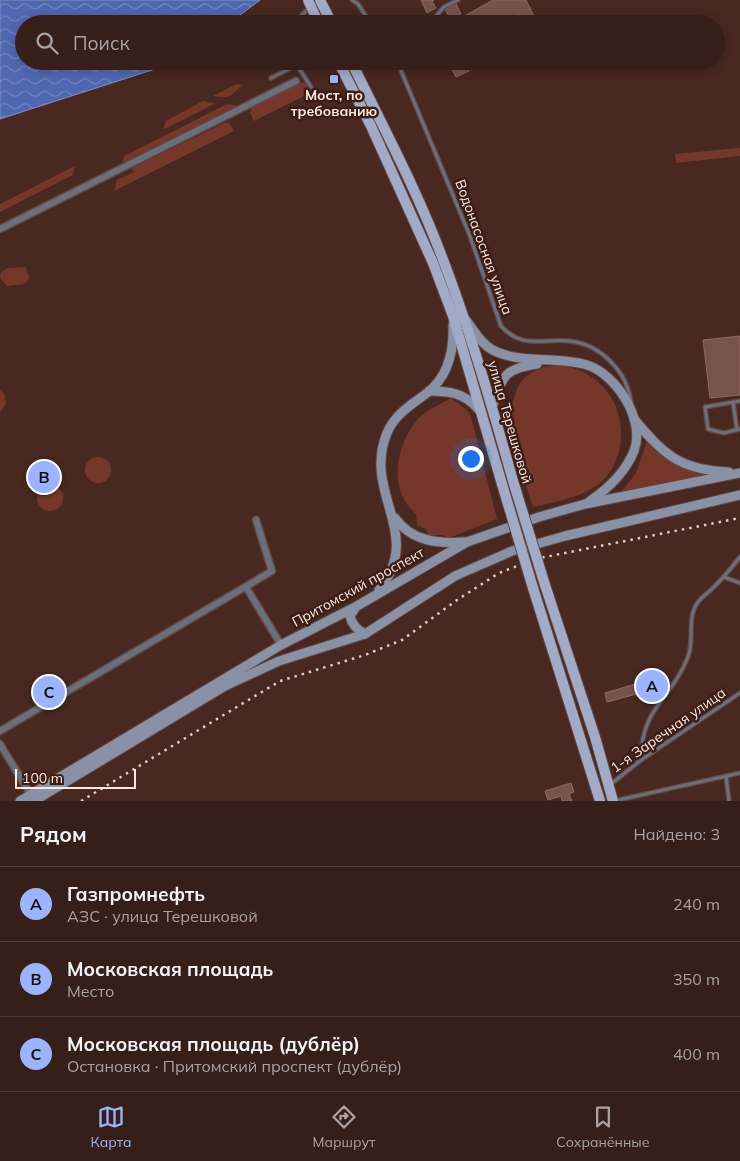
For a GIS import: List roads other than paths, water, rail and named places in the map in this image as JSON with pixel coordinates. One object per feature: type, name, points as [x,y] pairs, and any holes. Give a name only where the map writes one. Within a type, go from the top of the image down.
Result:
[{"type":"main road","points":[[308,0],[315,15]]},
{"type":"main road","points":[[320,0],[328,15]]},
{"type":"main road","name":"улица Терешковой","points":[[342,70],[458,315],[478,409],[600,801]]},
{"type":"main road","name":"улица Терешковой","points":[[354,70],[427,220],[458,315],[492,407],[512,481],[595,737],[613,801]]},
{"type":"main road","points":[[458,315],[482,342],[494,351],[509,357],[557,360],[589,366],[603,374],[618,387],[634,419],[660,450],[679,462],[712,471],[740,473]]},
{"type":"main road","points":[[374,596],[391,574],[397,549],[392,514],[382,483],[380,463],[382,448],[398,414],[429,391],[444,374],[452,356],[458,315]]},
{"type":"main road","points":[[492,407],[500,381],[505,375],[523,366],[557,360]]},
{"type":"main road","points":[[429,391],[444,391],[458,394],[470,399],[478,409]]},
{"type":"main road","points":[[585,504],[608,488],[628,462],[635,448],[634,419]]},
{"type":"main road","name":"Притомский проспект","points":[[32,798],[281,645],[357,606],[467,542],[539,517],[585,504],[740,473]]},
{"type":"main road","name":"Притомский проспект","points":[[20,801],[32,798],[225,686],[279,661],[365,634],[454,576],[512,551],[565,536],[740,495]]},
{"type":"main road","points":[[392,514],[401,527],[420,539],[442,544],[467,542]]},
{"type":"main road","points":[[357,606],[352,611],[351,621],[359,631],[365,634]]},
{"type":"street","points":[[0,229],[296,81]]},
{"type":"street","points":[[0,731],[272,571],[256,520]]},
{"type":"street","points":[[246,587],[281,645]]},
{"type":"street","points":[[0,744],[32,798]]},
{"type":"lane","points":[[302,15],[308,8],[324,0]]},
{"type":"lane","points":[[352,0],[358,4],[365,15]]},
{"type":"lane","points":[[437,15],[444,7],[458,0]]},
{"type":"lane","points":[[271,78],[285,70]]},
{"type":"lane","points":[[301,70],[311,87]]},
{"type":"lane","name":"Водонасосная улица","points":[[401,70],[470,236],[501,326],[511,336],[537,342],[572,341],[586,344],[605,356],[624,377],[630,394],[634,419]]},
{"type":"lane","points":[[733,402],[738,429],[724,433],[708,429],[705,407],[733,402],[740,401]]},
{"type":"lane","points":[[642,760],[641,740],[649,716],[678,677],[689,655],[692,615],[698,601],[724,577],[740,557]]},
{"type":"lane","points":[[724,577],[740,583]]},
{"type":"lane","name":"1-я Заречная улица","points":[[608,786],[642,760],[740,693]]},
{"type":"lane","points":[[613,801],[740,773]]},
{"type":"lane","points":[[726,776],[729,801]]},
{"type":"water","points":[[0,0],[260,0],[240,15],[15,15],[15,70],[152,70],[0,119]]},
{"type":"railway","points":[[81,801],[280,681],[365,655],[402,640],[457,600],[499,573],[535,559],[740,518]]},
{"type":"place","name":"Мост, по требованию","points":[[334,79]]},
{"type":"place","name":"Московская площадь","points":[[44,477]]},
{"type":"place","name":"Газпромнефть","points":[[652,686]]},
{"type":"place","name":"Московская площадь (дублёр)","points":[[49,692]]}]
